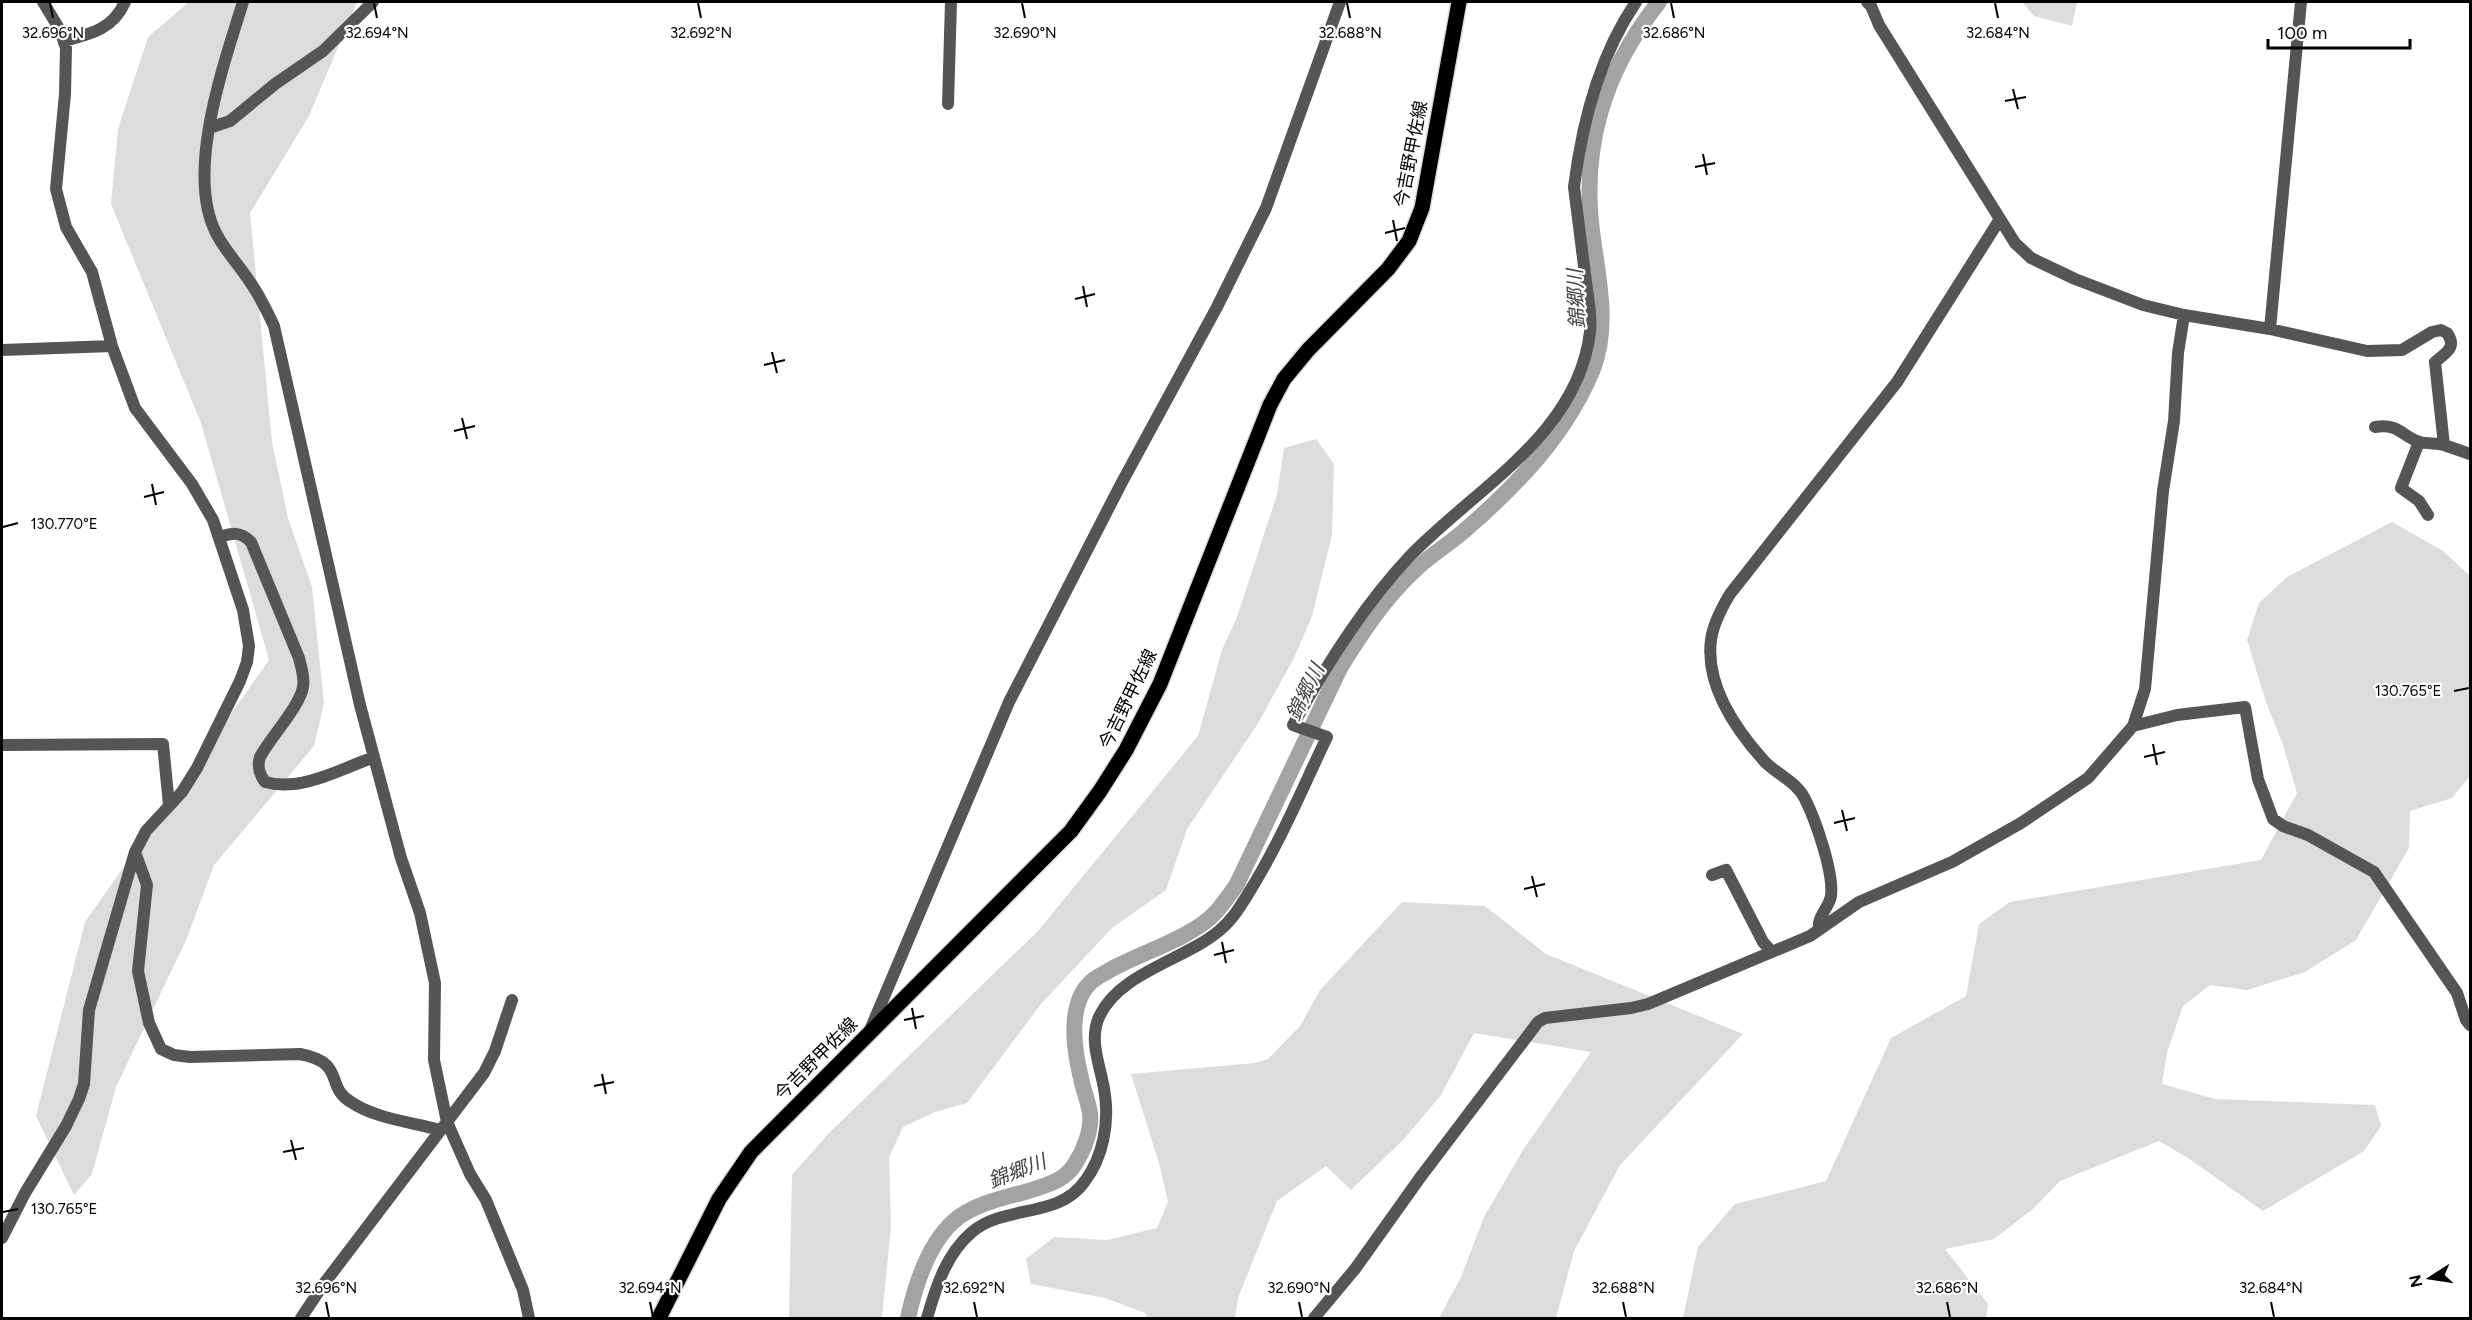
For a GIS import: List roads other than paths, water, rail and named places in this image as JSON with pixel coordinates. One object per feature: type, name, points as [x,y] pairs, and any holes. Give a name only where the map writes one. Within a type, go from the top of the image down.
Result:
[{"type":"main road","name":"今吉野甲佐線","points":[[659,1318],[719,1200],[751,1152],[1071,831],[1126,750],[1160,684],[1266,415],[1284,379],[1316,342],[1388,269],[1409,241],[1422,208],[1459,2]]},
{"type":"street","points":[[2,1238],[79,1099],[84,1084],[86,1026],[89,1010],[135,852],[146,831],[182,792],[197,768],[224,717],[247,663],[249,645],[243,610],[213,520],[192,484],[135,408],[112,346],[92,272],[66,227],[56,189],[65,94],[66,48],[60,30],[43,2]]},
{"type":"street","points":[[64,41],[106,26],[120,14],[125,2]]},
{"type":"street","points":[[243,2],[209,128],[203,177],[206,204],[216,234],[251,282],[274,327],[360,705],[401,858],[420,913],[435,983],[434,1060],[444,1126],[486,1200],[523,1290],[529,1318]]},
{"type":"street","points":[[209,128],[230,121],[275,84],[323,51],[373,2]]},
{"type":"street","points":[[948,104],[951,2]]},
{"type":"street","points":[[868,1034],[1009,702],[1120,484],[1217,307],[1266,208],[1340,2]]},
{"type":"street","points":[[927,1318],[938,1281],[953,1252],[972,1231],[987,1222],[1050,1206],[1070,1198],[1085,1182],[1098,1158],[1105,1132],[1105,1096],[1094,1035],[1099,1016],[1110,999],[1127,984],[1195,948],[1221,930],[1234,915],[1263,871],[1327,737],[1293,725],[1318,680],[1350,631],[1394,574],[1455,514],[1513,465],[1542,436],[1567,399],[1579,373],[1590,332],[1574,188],[1575,172],[1599,72],[1618,29],[1636,2]]},
{"type":"street","points":[[1867,2],[1879,25],[2015,243],[2031,258],[2100,290],[2143,305],[2184,315],[2270,329],[2367,351],[2402,350],[2432,332],[2441,330],[2447,333],[2452,343],[2451,349],[2435,362],[2444,445]]},
{"type":"street","points":[[2270,329],[2301,2]]},
{"type":"street","points":[[1819,929],[1818,923],[1830,902],[1831,892],[1820,837],[1800,793],[1766,763],[1725,708],[1716,688],[1710,641],[1718,615],[1730,594],[1897,382],[2000,219]]},
{"type":"street","points":[[1314,1318],[1354,1269],[1538,1022],[1545,1018],[1648,1004],[1810,936],[1858,902],[1952,862],[2062,798],[2088,778],[2133,726],[2145,689],[2163,491],[2174,421],[2178,353],[2184,315]]},
{"type":"street","points":[[2,350],[112,346]]},
{"type":"street","points":[[2375,427],[2385,426],[2401,430],[2419,442],[2444,445],[2470,454]]},
{"type":"street","points":[[2419,442],[2401,488],[2419,501],[2428,515]]},
{"type":"street","points":[[219,537],[236,532],[250,542],[299,658],[303,674],[303,687],[299,698],[260,757],[258,765],[260,775],[265,782],[289,785],[374,757]]},
{"type":"street","points":[[2133,726],[2177,715],[2245,707],[2258,779],[2273,819],[2283,826],[2308,835],[2374,872],[2457,993],[2466,1020],[2470,1025]]},
{"type":"street","points":[[2,745],[163,744],[169,805]]},
{"type":"street","points":[[135,852],[147,885],[138,971],[149,1023],[161,1049],[174,1055],[190,1057],[300,1054],[318,1057],[333,1072],[339,1090],[348,1101],[365,1110],[444,1126]]},
{"type":"street","points":[[1712,875],[1726,870],[1763,942],[1772,952]]},
{"type":"street","points":[[301,1318],[323,1285],[484,1073],[495,1051],[512,999]]},
{"type":"waterway","name":"錦郷川","points":[[908,1318],[914,1293],[930,1253],[954,1221],[961,1215],[988,1203],[1053,1182],[1065,1175],[1078,1158],[1087,1140],[1090,1126],[1089,1109],[1078,1067],[1074,1028],[1078,1002],[1083,991],[1093,980],[1110,970],[1179,938],[1204,923],[1220,908],[1236,886],[1340,668],[1365,630],[1383,605],[1414,571],[1503,496],[1538,458],[1569,416],[1593,369],[1601,337],[1600,288],[1590,206],[1593,143],[1600,113],[1623,56],[1659,2]]}]
